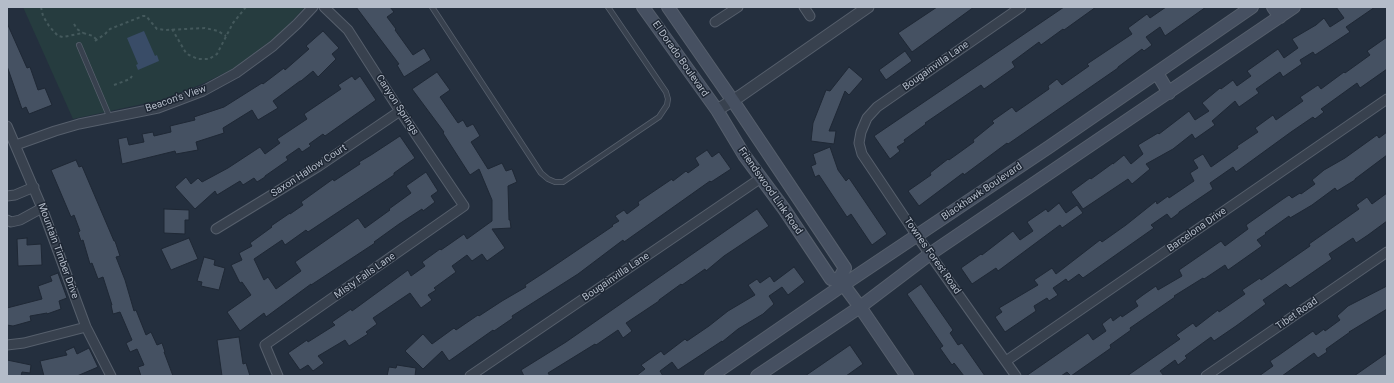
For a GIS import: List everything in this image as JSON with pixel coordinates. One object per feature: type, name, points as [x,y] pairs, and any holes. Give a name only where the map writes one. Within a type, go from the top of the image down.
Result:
[{"type":"main road","name":"El Dorado Boulevard","points":[[643,7],[717,110]]},
{"type":"main road","name":"El Dorado Boulevard","points":[[668,7],[733,100]]},
{"type":"main road","name":"Blackhawk Boulevard","points":[[713,375],[841,282],[917,236],[1252,7]]},
{"type":"main road","points":[[1272,7],[1280,17]]},
{"type":"main road","points":[[758,376],[860,306],[930,254],[1294,7]]},
{"type":"main road","points":[[1157,73],[1169,93]]},
{"type":"main road","name":"Friendswood Link Road","points":[[733,100],[845,268],[841,282]]},
{"type":"main road","name":"Friendswood Link Road","points":[[717,110],[744,155],[784,209],[831,279],[841,282],[860,306],[907,376]]},
{"type":"main road","points":[[1049,147],[1061,166]]},
{"type":"street","name":"Beacon's View","points":[[16,145],[79,124],[158,108],[203,91],[236,73],[272,46],[297,24],[313,7]]},
{"type":"street","name":"Canyon Springs","points":[[324,7],[348,30],[464,206]]},
{"type":"street","points":[[715,22],[738,7]]},
{"type":"street","points":[[804,7],[810,16]]},
{"type":"street","points":[[717,110],[868,7]]},
{"type":"street","name":"Bougainvilla Lane","points":[[860,132],[867,118],[877,107],[1021,7]]},
{"type":"street","name":"Barcelona Drive","points":[[1006,361],[1387,99]]},
{"type":"street","name":"Saxon Hallow Court","points":[[216,230],[319,166],[400,111]]},
{"type":"street","name":"Mountain Timber Drive","points":[[7,126],[34,187],[86,327],[111,376]]},
{"type":"street","name":"Townes Forest Road","points":[[860,132],[859,143],[862,154],[917,236],[1016,376]]},
{"type":"street","name":"Bougainvilla Lane","points":[[470,376],[761,178]]},
{"type":"street","points":[[7,196],[15,195],[34,187]]},
{"type":"street","name":"Misty Falls Lane","points":[[278,376],[266,345],[464,206]]},
{"type":"street","points":[[7,220],[11,222],[20,220],[42,208]]},
{"type":"street","name":"Tibet Road","points":[[1206,376],[1387,252]]},
{"type":"street","points":[[7,345],[24,343],[86,327]]},
{"type":"lane","points":[[432,7],[540,173],[548,179],[556,182],[563,182],[659,117],[667,105],[668,98],[666,92],[608,7]]},
{"type":"lane","points":[[79,45],[110,118]]},
{"type":"path","points":[[41,7],[43,16],[58,36],[63,37],[83,33]]},
{"type":"path","points":[[172,29],[186,53],[193,58],[204,60],[213,58],[217,54],[233,23],[246,7]]},
{"type":"path","points":[[74,24],[77,29],[83,33],[94,36],[96,40],[110,29],[143,16],[146,16],[156,29],[205,28],[218,31],[226,36]]},
{"type":"path","points":[[114,85],[130,79],[132,76]]},
{"type":"green space","points":[[23,7],[305,7],[280,34],[233,69],[202,84],[161,100],[73,119]]},
{"type":"water","points":[[144,31],[155,56],[157,55],[159,61],[138,70],[136,65],[138,64],[127,38]]},
{"type":"building","points":[[356,7],[390,7],[394,12],[387,17],[413,55],[424,48],[431,60],[404,77],[397,65],[399,64]]},
{"type":"building","points":[[937,7],[974,7],[912,52],[898,33]]},
{"type":"building","points":[[1064,7],[1096,7],[1041,45],[1039,42],[1012,62],[1015,67],[984,89],[981,85],[925,123],[926,124],[897,147],[900,151],[890,159],[874,136]]},
{"type":"building","points":[[1166,7],[1206,7],[1165,36],[1160,27],[1146,37],[1152,45],[1144,51],[1142,49],[1118,68],[1008,144],[1007,143],[964,175],[963,173],[919,206],[908,191],[931,175],[930,173],[948,159],[949,160],[974,142],[973,140],[994,123],[992,121],[1012,107],[1016,112],[1049,89],[1048,86],[1057,79],[1062,85],[1089,66],[1087,64],[1132,34],[1128,28],[1147,14],[1150,18]]},
{"type":"building","points":[[1336,7],[1375,7],[1346,27],[1350,32],[1315,55],[1313,52],[1300,60],[1302,64],[1283,77],[1280,72],[1256,89],[1259,93],[1239,107],[1235,101],[1212,121],[1215,125],[1195,139],[1192,134],[1173,149],[1146,164],[1150,169],[1132,184],[1128,179],[1083,209],[1071,192],[1124,155],[1131,164],[1143,154],[1138,145],[1158,133],[1159,134],[1189,111],[1195,120],[1209,111],[1202,103],[1220,88],[1221,89],[1233,80],[1237,86],[1251,76],[1247,71],[1278,49],[1284,58],[1298,48],[1292,39],[1316,25],[1324,18],[1330,27],[1344,18]]},
{"type":"building","points":[[7,23],[27,68],[30,67],[38,90],[45,88],[52,105],[29,114],[26,107],[22,109],[7,66]]},
{"type":"building","points":[[323,31],[339,48],[332,54],[336,59],[318,77],[313,71],[273,101],[278,108],[258,120],[252,110],[223,128],[224,133],[196,142],[198,150],[176,154],[175,151],[122,164],[118,139],[127,137],[129,145],[144,142],[142,134],[153,132],[154,136],[171,132],[170,126],[195,120],[194,117],[224,107],[262,83],[263,84],[284,68],[285,70],[309,49],[306,46]]},
{"type":"building","points":[[1387,37],[1387,69],[1360,88],[1357,83],[1321,109],[1324,112],[1315,119],[1313,117],[1236,172],[1233,167],[1210,183],[1213,189],[1171,219],[1167,214],[1151,225],[1154,228],[1083,278],[1079,274],[1068,282],[1066,279],[1053,288],[1058,295],[1049,301],[1047,298],[1034,306],[1036,311],[1005,332],[995,317],[1002,312],[999,308],[1038,285],[1034,280],[1052,268],[1056,274],[1100,240],[1102,242],[1126,225],[1156,201],[1157,204],[1168,196],[1169,198],[1194,181],[1190,173],[1198,168],[1193,160],[1203,154],[1211,167],[1238,148],[1237,146],[1258,132],[1255,128],[1273,115],[1276,120],[1303,101],[1300,97],[1318,85],[1321,89],[1344,72],[1345,73],[1370,55],[1367,51]]},
{"type":"building","points":[[905,51],[912,61],[886,80],[879,70]]},
{"type":"building","points":[[849,67],[863,79],[849,95],[845,91],[829,131],[836,131],[834,144],[811,141],[813,123],[826,90],[830,91]]},
{"type":"building","points":[[437,72],[450,90],[440,97],[458,123],[463,120],[467,127],[473,124],[480,136],[471,142],[488,169],[502,163],[506,171],[512,169],[517,182],[508,186],[509,220],[511,228],[492,229],[505,248],[487,261],[482,254],[472,261],[467,255],[452,266],[456,272],[434,288],[436,290],[428,295],[432,300],[421,308],[410,293],[373,318],[377,324],[366,332],[368,334],[349,346],[345,340],[318,356],[324,363],[313,371],[308,365],[300,370],[288,353],[307,340],[308,342],[335,325],[332,322],[351,309],[352,311],[408,270],[411,276],[425,266],[422,262],[440,249],[441,250],[464,234],[467,239],[492,221],[492,200],[479,169],[470,175],[443,133],[444,132],[412,89]]},
{"type":"building","points":[[352,76],[355,80],[360,76],[376,100],[325,136],[323,134],[309,144],[311,146],[302,152],[299,148],[286,157],[288,160],[265,177],[257,182],[254,178],[243,185],[240,181],[217,195],[215,191],[195,209],[175,187],[186,177],[191,184],[198,178],[202,182],[228,168],[260,147],[265,154],[280,143],[277,139],[307,119],[304,114],[341,89],[338,85]]},
{"type":"building","points":[[1387,132],[1387,155],[1355,180],[1337,191],[1335,188],[1312,205],[1290,218],[1289,216],[1265,233],[1266,234],[1257,240],[1262,246],[1228,270],[1225,265],[1174,296],[1175,297],[1130,328],[1131,330],[1110,345],[1111,348],[1071,376],[1067,372],[1061,376],[1026,376],[1088,333],[1093,340],[1106,331],[1102,324],[1111,317],[1113,321],[1121,315],[1122,317],[1138,306],[1135,301],[1143,295],[1156,286],[1158,290],[1182,276],[1179,270],[1221,241],[1225,246],[1248,229],[1246,225],[1283,199],[1289,195],[1292,198],[1300,193],[1301,194],[1315,184],[1312,180],[1324,170],[1345,158],[1377,135],[1379,138]]},
{"type":"building","points":[[400,136],[415,158],[394,173],[394,175],[308,232],[306,230],[285,245],[282,240],[254,259],[264,280],[268,277],[276,289],[301,271],[295,262],[358,218],[365,228],[411,193],[406,186],[426,172],[438,191],[431,196],[435,202],[423,211],[422,209],[399,224],[374,242],[375,243],[311,284],[266,317],[264,313],[240,331],[227,312],[251,295],[242,282],[240,283],[231,265],[242,260],[239,253],[252,246],[250,243],[272,227],[271,226],[303,205],[301,202],[333,179],[334,181],[360,164],[359,162]]},
{"type":"building","points":[[830,147],[838,170],[846,181],[849,178],[887,234],[872,245],[851,214],[847,217],[819,175],[815,177],[811,166],[816,164],[813,154]]},
{"type":"building","points":[[707,150],[712,157],[719,152],[731,169],[711,182],[710,181],[624,242],[623,240],[578,274],[512,316],[513,318],[449,361],[442,351],[423,369],[405,351],[423,334],[432,344],[454,328],[456,330],[478,315],[479,316],[526,287],[525,285],[613,226],[612,225],[619,221],[615,216],[624,210],[627,214],[639,205],[638,202],[672,179],[673,181],[686,171],[688,173],[699,165],[695,158]]},
{"type":"building","points":[[76,160],[79,167],[82,166],[115,241],[120,256],[116,257],[125,280],[134,311],[136,310],[146,335],[151,332],[157,345],[162,343],[173,376],[141,376],[138,367],[144,365],[137,349],[130,352],[126,343],[132,340],[120,312],[113,314],[112,305],[103,277],[98,279],[92,263],[90,264],[83,240],[81,241],[78,232],[80,231],[74,215],[71,217],[51,170]]},
{"type":"building","points":[[1387,193],[1387,221],[1368,235],[1356,243],[1353,238],[1329,254],[1332,259],[1290,288],[1286,284],[1263,300],[1266,304],[1214,341],[1211,337],[1185,356],[1187,358],[1178,365],[1175,360],[1160,371],[1164,376],[1127,376],[1180,339],[1176,335],[1193,323],[1196,327],[1218,310],[1219,312],[1245,294],[1242,290],[1260,278],[1261,280],[1310,246],[1309,244],[1359,209],[1356,205],[1367,197],[1372,204]]},
{"type":"building","points":[[1059,203],[1066,213],[1077,205],[1083,213],[1062,228],[1060,225],[998,271],[996,268],[972,284],[961,268],[981,254],[982,255],[1013,231],[1020,240],[1033,231],[1027,222],[1046,209],[1048,212]]},
{"type":"building","points":[[164,209],[189,210],[189,220],[185,220],[185,234],[164,233]]},
{"type":"building","points":[[757,209],[769,226],[724,256],[706,271],[705,269],[682,285],[681,284],[626,323],[632,331],[623,338],[618,330],[596,345],[595,344],[548,373],[550,376],[524,376],[521,370],[566,342]]},
{"type":"building","points":[[27,238],[27,245],[41,244],[42,265],[18,266],[17,239]]},
{"type":"building","points":[[189,238],[198,259],[171,270],[161,249]]},
{"type":"building","points":[[204,257],[215,260],[214,265],[225,268],[219,290],[201,286],[202,282],[197,281]]},
{"type":"building","points":[[794,267],[805,282],[788,295],[782,287],[769,296],[774,304],[763,314],[738,329],[722,342],[678,370],[672,362],[660,371],[663,376],[636,376],[645,369],[641,365],[661,351],[664,355],[685,339],[687,341],[728,311],[755,295],[748,285],[757,279],[760,283],[770,276],[774,282]]},
{"type":"building","points":[[58,273],[67,298],[59,301],[61,309],[47,314],[30,316],[31,321],[13,326],[7,325],[7,308],[42,299],[38,286],[52,281],[50,276]]},
{"type":"building","points":[[921,284],[953,330],[950,333],[958,345],[962,343],[985,376],[964,376],[954,363],[952,365],[940,348],[943,346],[907,294]]},
{"type":"building","points":[[1387,286],[1387,309],[1349,332],[1326,349],[1327,352],[1318,358],[1314,353],[1282,376],[1259,376],[1273,366],[1270,361],[1313,331],[1316,335],[1324,329],[1325,331],[1340,320],[1337,316],[1348,306]]},
{"type":"building","points":[[239,337],[243,364],[246,363],[250,376],[222,376],[217,340]]},
{"type":"building","points":[[850,345],[863,364],[846,376],[805,376]]},
{"type":"building","points":[[74,347],[77,354],[89,348],[98,367],[77,376],[44,376],[40,361],[67,355],[65,351]]},
{"type":"building","points":[[1387,353],[1387,376],[1354,376]]},
{"type":"building","points":[[7,360],[31,365],[30,373],[22,372],[21,376],[7,376]]},
{"type":"building","points":[[397,365],[416,368],[415,376],[387,376],[389,367],[396,368]]}]
